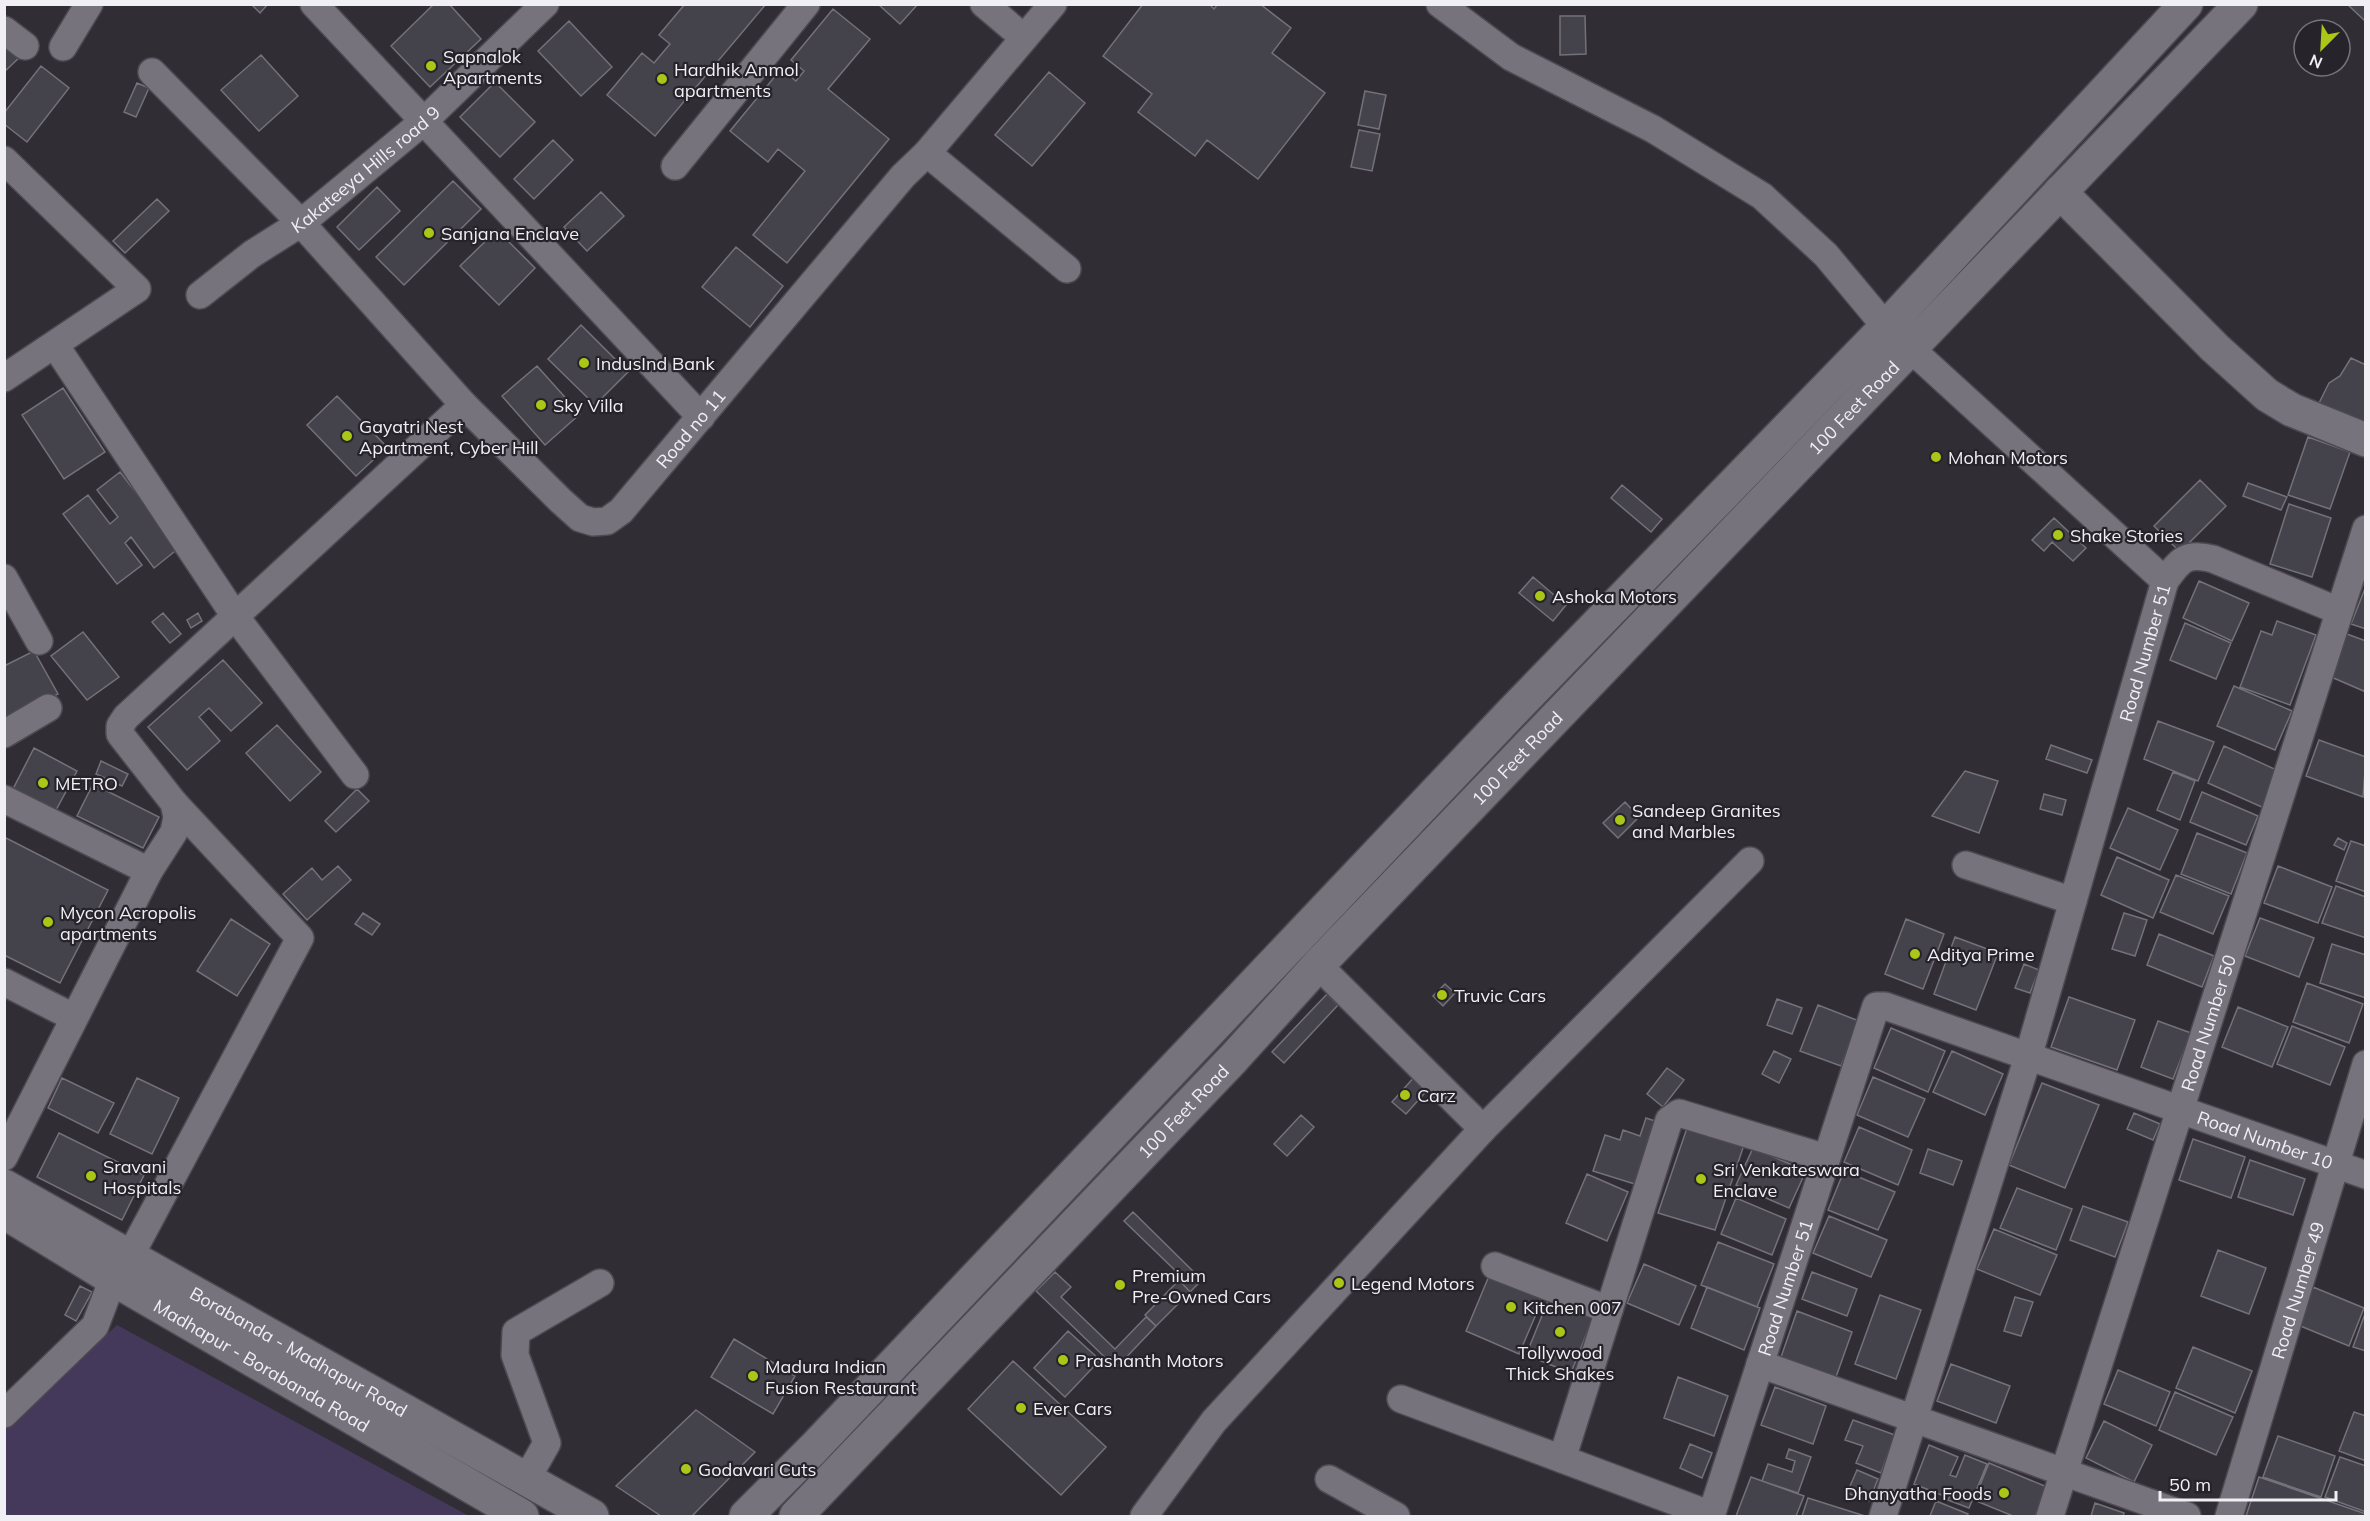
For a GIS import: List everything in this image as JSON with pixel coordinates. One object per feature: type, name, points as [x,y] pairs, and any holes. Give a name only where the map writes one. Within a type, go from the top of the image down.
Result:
[{"type":"main road","name":"100 Feet Road","points":[[746,1516],[814,1448],[1512,711],[1886,327],[2186,4]]},
{"type":"main road","name":"100 Feet Road","points":[[796,1516],[1225,1067],[1318,966],[1912,350],[2241,4]]},
{"type":"main road","points":[[2060,192],[2215,348],[2267,395],[2292,410],[2366,440]]},
{"type":"main road","name":"Borabanda - Madhapur Road","points":[[4,1186],[122,1267],[592,1516]]},
{"type":"main road","name":"Madhapur - Borabanda Road","points":[[4,1212],[122,1267],[522,1516]]},
{"type":"street","points":[[63,47],[89,4]]},
{"type":"street","points":[[314,4],[701,417]]},
{"type":"street","name":"Kakateeya Hills road 9","points":[[200,295],[252,254],[301,223],[423,121],[545,4]]},
{"type":"street","points":[[675,165],[806,4]]},
{"type":"street","points":[[984,4],[1023,37]]},
{"type":"street","name":"Road no 11","points":[[152,72],[301,223],[464,405],[580,518],[593,522],[607,521],[621,511],[903,176],[927,153],[1053,4]]},
{"type":"street","points":[[1440,4],[1511,57],[1653,129],[1762,196],[1826,255],[1886,327]]},
{"type":"street","points":[[927,153],[1067,269]]},
{"type":"street","points":[[4,160],[137,289],[4,378]]},
{"type":"street","points":[[55,345],[235,616],[355,774]]},
{"type":"street","name":"Road Number 51","points":[[1883,1516],[1916,1418],[2029,1054],[2165,581],[1912,350]]},
{"type":"street","points":[[5,1412],[96,1326],[122,1267],[300,938],[174,803],[120,734],[120,726],[126,717],[464,405]]},
{"type":"street","name":"Road Number 50","points":[[2050,1516],[2339,611],[2359,572],[2366,529]]},
{"type":"street","points":[[2165,581],[2178,563],[2197,555],[2213,559],[2339,611]]},
{"type":"street","points":[[4,578],[39,642]]},
{"type":"street","points":[[4,734],[48,708]]},
{"type":"street","points":[[4,799],[149,871]]},
{"type":"street","points":[[4,1157],[149,871],[174,832],[177,818],[174,803]]},
{"type":"street","points":[[1144,1516],[1214,1421],[1483,1129],[1750,861]]},
{"type":"street","points":[[1966,865],[2073,901]]},
{"type":"street","points":[[1318,966],[1483,1129]]},
{"type":"street","points":[[4,982],[73,1017]]},
{"type":"street","name":"Road Number 51","points":[[1711,1516],[1872,1011],[1876,1006],[1885,1006],[2029,1054]]},
{"type":"street","name":"Road Number 10","points":[[2029,1054],[2366,1175]]},
{"type":"street","name":"Road Number 49","points":[[2229,1516],[2366,1064]]},
{"type":"street","points":[[1562,1459],[1671,1116],[1679,1113],[1826,1158]]},
{"type":"street","points":[[1495,1266],[1609,1310]]},
{"type":"street","points":[[526,1480],[547,1443],[514,1355],[516,1332],[600,1283]]},
{"type":"street","points":[[1760,1364],[2187,1516]]},
{"type":"street","points":[[1401,1399],[1711,1516]]},
{"type":"street","points":[[1329,1479],[1396,1516]]},
{"type":"shaded area","points":[[117,1325],[469,1516],[5,1516],[5,1430]]},
{"type":"building","points":[[251,4],[268,4],[260,13]]},
{"type":"building","name":"Sapnalok Apartments","points":[[434,4],[449,4],[481,39],[430,87],[391,46]]},
{"type":"building","name":"Hardhik Anmol apartments","points":[[685,4],[766,4],[655,136],[607,95],[642,53],[654,63],[670,44],[659,35]]},
{"type":"building","points":[[878,4],[918,4],[900,24]]},
{"type":"building","points":[[1143,4],[1209,4],[1214,9],[1218,4],[1260,4],[1291,28],[1272,53],[1325,93],[1258,179],[1207,140],[1195,156],[1138,112],[1152,94],[1103,56]]},
{"type":"building","points":[[2347,4],[2366,4],[2366,18],[2364,20]]},
{"type":"building","points":[[833,9],[870,39],[828,89],[889,139],[787,263],[753,235],[805,171],[778,149],[768,162],[730,131],[781,69],[796,81],[804,71],[791,60]]},
{"type":"building","points":[[1560,16],[1585,16],[1586,54],[1560,55]]},
{"type":"building","points":[[569,21],[612,67],[581,96],[538,51]]},
{"type":"building","points":[[4,39],[21,56],[4,72]]},
{"type":"building","points":[[261,55],[298,96],[259,131],[221,90]]},
{"type":"building","points":[[41,66],[69,88],[27,142],[4,124],[4,113]]},
{"type":"building","points":[[1049,72],[1085,103],[1032,166],[995,135]]},
{"type":"building","points":[[495,82],[535,122],[500,157],[460,117]]},
{"type":"building","points":[[137,83],[149,88],[136,117],[124,112]]},
{"type":"building","points":[[1365,91],[1386,95],[1379,129],[1358,125]]},
{"type":"building","points":[[1359,130],[1380,134],[1372,171],[1351,167]]},
{"type":"building","points":[[553,140],[573,160],[534,199],[514,179]]},
{"type":"building","name":"Sanjana Enclave","points":[[453,181],[481,209],[404,285],[376,257]]},
{"type":"building","points":[[377,187],[400,211],[359,250],[337,227]]},
{"type":"building","points":[[601,192],[624,216],[587,251],[564,227]]},
{"type":"building","points":[[157,199],[169,211],[125,253],[113,241]]},
{"type":"building","points":[[497,230],[535,268],[499,305],[460,266]]},
{"type":"building","points":[[736,247],[783,286],[750,327],[702,287]]},
{"type":"building","points":[[581,325],[628,372],[595,405],[548,359]]},
{"type":"building","points":[[2351,358],[2366,365],[2366,422],[2319,403],[2329,383],[2340,376]]},
{"type":"building","name":"Sky Villa","points":[[537,366],[580,414],[545,445],[502,396]]},
{"type":"building","points":[[63,388],[105,452],[64,479],[22,415]]},
{"type":"building","name":"Gayatri Nest Apartment, Cyber Hill","points":[[337,396],[387,447],[356,476],[307,425]]},
{"type":"building","points":[[2308,437],[2350,452],[2330,509],[2288,495]]},
{"type":"building","points":[[120,472],[179,548],[154,568],[131,537],[125,543],[142,565],[117,584],[63,514],[88,495],[110,524],[118,517],[97,490]]},
{"type":"building","points":[[2200,480],[2226,506],[2180,552],[2154,526]]},
{"type":"building","points":[[2248,483],[2287,497],[2281,510],[2243,496]]},
{"type":"building","points":[[1622,485],[1662,519],[1651,532],[1611,498]]},
{"type":"building","points":[[2289,504],[2331,518],[2312,577],[2270,564]]},
{"type":"building","points":[[2054,518],[2086,548],[2073,561],[2052,542],[2044,551],[2032,540]]},
{"type":"building","points":[[1533,577],[1566,605],[1553,621],[1519,593]]},
{"type":"building","points":[[2199,581],[2249,603],[2232,641],[2183,618]]},
{"type":"building","points":[[2366,586],[2366,629],[2351,624]]},
{"type":"building","points":[[163,613],[181,634],[170,643],[152,622]]},
{"type":"building","points":[[198,613],[202,621],[191,628],[187,620]]},
{"type":"building","points":[[2277,621],[2316,635],[2290,705],[2240,687],[2261,631],[2272,635]]},
{"type":"building","points":[[2185,623],[2231,643],[2216,679],[2170,660]]},
{"type":"building","points":[[83,632],[119,677],[87,700],[51,656]]},
{"type":"building","points":[[2347,634],[2366,641],[2366,692],[2329,676]]},
{"type":"building","points":[[34,651],[58,694],[4,722],[4,666]]},
{"type":"building","points":[[223,660],[262,703],[231,731],[209,708],[199,717],[220,741],[187,770],[148,727]]},
{"type":"building","points":[[2234,686],[2292,711],[2275,750],[2217,726]]},
{"type":"building","points":[[2158,721],[2214,742],[2198,781],[2144,759]]},
{"type":"building","points":[[277,725],[321,772],[290,801],[246,753]]},
{"type":"building","points":[[2319,740],[2366,757],[2363,797],[2306,776]]},
{"type":"building","points":[[2051,745],[2092,760],[2087,773],[2046,759]]},
{"type":"building","points":[[2224,746],[2281,772],[2264,808],[2208,783]]},
{"type":"building","points":[[34,748],[77,771],[55,812],[13,789]]},
{"type":"building","points":[[101,761],[128,774],[122,786],[96,774]]},
{"type":"building","points":[[1965,771],[1998,781],[1979,833],[1932,816]]},
{"type":"building","points":[[2173,772],[2195,781],[2180,820],[2157,810]]},
{"type":"building","points":[[93,784],[159,817],[143,848],[77,816]]},
{"type":"building","points":[[357,789],[369,801],[336,832],[325,821]]},
{"type":"building","points":[[2202,792],[2258,816],[2246,845],[2190,822]]},
{"type":"building","points":[[2044,794],[2066,800],[2062,815],[2040,809]]},
{"type":"building","points":[[1625,802],[1639,817],[1618,838],[1603,823]]},
{"type":"building","points":[[2128,808],[2178,830],[2160,870],[2110,848]]},
{"type":"building","points":[[2197,833],[2247,853],[2231,894],[2181,874]]},
{"type":"building","name":"Mycon Acropolis apartments","points":[[4,837],[108,890],[60,983],[4,955]]},
{"type":"building","points":[[2338,838],[2347,843],[2344,850],[2334,845]]},
{"type":"building","points":[[2351,841],[2366,846],[2366,892],[2336,881]]},
{"type":"building","points":[[2117,857],[2169,880],[2153,918],[2101,895]]},
{"type":"building","points":[[338,866],[351,880],[307,920],[283,894],[312,868],[322,880]]},
{"type":"building","points":[[2278,866],[2332,887],[2318,923],[2264,903]]},
{"type":"building","points":[[2176,875],[2229,896],[2213,934],[2160,912]]},
{"type":"building","points":[[2336,886],[2366,897],[2366,938],[2322,923]]},
{"type":"building","points":[[363,913],[380,924],[372,935],[355,924]]},
{"type":"building","points":[[2124,913],[2147,920],[2135,956],[2112,949]]},
{"type":"building","points":[[2260,918],[2314,938],[2299,977],[2245,956]]},
{"type":"building","points":[[231,919],[270,944],[237,996],[197,971]]},
{"type":"building","name":"Aditya Prime","points":[[1906,919],[1944,934],[1923,989],[1885,974]]},
{"type":"building","points":[[2159,934],[2214,956],[2202,987],[2147,965]]},
{"type":"building","points":[[1955,937],[1998,953],[1976,1010],[1934,994]]},
{"type":"building","points":[[2332,944],[2366,955],[2366,998],[2320,983]]},
{"type":"building","points":[[2024,964],[2039,970],[2030,993],[2015,988]]},
{"type":"building","points":[[2307,983],[2363,1004],[2349,1043],[2293,1022]]},
{"type":"building","points":[[1445,984],[1455,993],[1443,1006],[1433,996]]},
{"type":"building","points":[[1327,994],[1338,1005],[1284,1063],[1272,1052]]},
{"type":"building","points":[[2069,997],[2135,1020],[2117,1070],[2051,1047]]},
{"type":"building","points":[[1777,999],[1802,1008],[1792,1034],[1767,1025]]},
{"type":"building","points":[[1818,1005],[1859,1021],[1841,1066],[1800,1051]]},
{"type":"building","points":[[2238,1007],[2288,1027],[2272,1067],[2222,1047]]},
{"type":"building","points":[[2158,1021],[2191,1033],[2173,1079],[2141,1067]]},
{"type":"building","points":[[2292,1026],[2345,1047],[2330,1085],[2277,1064]]},
{"type":"building","points":[[1891,1028],[1945,1051],[1928,1092],[1874,1068]]},
{"type":"building","points":[[1774,1051],[1791,1059],[1779,1083],[1762,1074]]},
{"type":"building","points":[[1952,1051],[2003,1074],[1985,1115],[1933,1092]]},
{"type":"building","points":[[1667,1068],[1684,1080],[1663,1107],[1647,1094]]},
{"type":"building","points":[[1416,1075],[1430,1087],[1406,1114],[1392,1102]]},
{"type":"building","points":[[1873,1077],[1925,1099],[1908,1137],[1857,1115]]},
{"type":"building","points":[[62,1078],[114,1103],[98,1133],[48,1108]]},
{"type":"building","points":[[137,1078],[179,1098],[152,1154],[110,1134]]},
{"type":"building","points":[[2042,1083],[2099,1105],[2065,1188],[2009,1165]]},
{"type":"building","points":[[2134,1113],[2160,1124],[2153,1140],[2127,1129]]},
{"type":"building","points":[[1301,1115],[1314,1127],[1287,1156],[1274,1144]]},
{"type":"building","points":[[1646,1118],[1658,1122],[1638,1185],[1593,1171],[1605,1135],[1620,1140],[1623,1130],[1640,1136]]},
{"type":"building","name":"Sri Venkateswara Enclave","points":[[1688,1125],[1744,1145],[1715,1230],[1658,1213]]},
{"type":"building","points":[[1859,1127],[1912,1150],[1898,1185],[1844,1162]]},
{"type":"building","name":"Sravani Hospitals","points":[[59,1133],[144,1175],[122,1220],[37,1177]]},
{"type":"building","points":[[2193,1139],[2245,1157],[2231,1198],[2179,1180]]},
{"type":"building","points":[[1753,1148],[1806,1171],[1789,1208],[1736,1185]]},
{"type":"building","points":[[1928,1149],[1962,1161],[1953,1185],[1920,1173]]},
{"type":"building","points":[[2250,1160],[2305,1179],[2293,1215],[2238,1197]]},
{"type":"building","points":[[1844,1171],[1895,1192],[1878,1230],[1828,1210]]},
{"type":"building","points":[[1587,1174],[1628,1192],[1607,1241],[1566,1223]]},
{"type":"building","points":[[2017,1188],[2072,1209],[2056,1250],[2000,1228]]},
{"type":"building","points":[[1736,1198],[1786,1219],[1772,1255],[1721,1234]]},
{"type":"building","points":[[2083,1206],[2128,1222],[2115,1257],[2070,1240]]},
{"type":"building","points":[[1133,1212],[1202,1280],[1190,1292],[1179,1280],[1182,1277],[1124,1221]]},
{"type":"building","points":[[1829,1216],[1887,1240],[1871,1277],[1813,1253]]},
{"type":"building","points":[[1994,1229],[2057,1255],[2040,1295],[1977,1269]]},
{"type":"building","points":[[1718,1242],[1774,1264],[1757,1307],[1701,1285]]},
{"type":"building","points":[[2218,1250],[2266,1268],[2249,1314],[2201,1296]]},
{"type":"building","points":[[1644,1264],[1696,1286],[1679,1325],[1627,1303]]},
{"type":"building","points":[[1055,1272],[1071,1287],[1061,1297],[1115,1349],[1146,1317],[1156,1326],[1116,1368],[1036,1291]]},
{"type":"building","points":[[1812,1272],[1857,1289],[1847,1316],[1802,1299]]},
{"type":"building","points":[[1489,1276],[1543,1298],[1519,1354],[1466,1331]]},
{"type":"building","points":[[1179,1280],[1190,1292],[1156,1326],[1145,1315]]},
{"type":"building","points":[[80,1286],[92,1292],[76,1321],[65,1315]]},
{"type":"building","points":[[1707,1287],[1760,1308],[1744,1350],[1691,1328]]},
{"type":"building","points":[[2313,1287],[2364,1308],[2349,1346],[2298,1325]]},
{"type":"building","points":[[1880,1295],[1921,1310],[1896,1379],[1855,1364]]},
{"type":"building","points":[[1550,1296],[1594,1315],[1571,1373],[1526,1355]]},
{"type":"building","points":[[2015,1297],[2033,1302],[2021,1336],[2004,1331]]},
{"type":"building","points":[[1797,1311],[1852,1332],[1836,1377],[1781,1357]]},
{"type":"building","points":[[2366,1311],[2366,1351],[2353,1347]]},
{"type":"building","points":[[1068,1331],[1100,1360],[1065,1397],[1034,1368]]},
{"type":"building","name":"Madura Indian Fusion Restaurant","points":[[734,1339],[795,1376],[773,1414],[711,1377]]},
{"type":"building","points":[[2193,1347],[2252,1371],[2235,1413],[2176,1388]]},
{"type":"building","points":[[1013,1361],[1106,1447],[1061,1495],[968,1409]]},
{"type":"building","points":[[1951,1364],[2010,1386],[1996,1423],[1937,1401]]},
{"type":"building","points":[[2118,1370],[2170,1392],[2156,1426],[2104,1404]]},
{"type":"building","points":[[1678,1377],[1728,1396],[1714,1436],[1664,1418]]},
{"type":"building","points":[[1775,1387],[1826,1406],[1813,1444],[1761,1425]]},
{"type":"building","points":[[2175,1392],[2233,1417],[2216,1455],[2159,1430]]},
{"type":"building","name":"Godavari Cuts","points":[[696,1410],[755,1452],[692,1516],[661,1516],[616,1486]]},
{"type":"building","points":[[2354,1412],[2366,1416],[2366,1461],[2339,1451]]},
{"type":"building","points":[[1853,1420],[1895,1435],[1881,1473],[1856,1463],[1863,1446],[1845,1440]]},
{"type":"building","points":[[2104,1421],[2152,1445],[2134,1482],[2086,1458]]},
{"type":"building","points":[[2278,1436],[2335,1456],[2321,1497],[2263,1477]]},
{"type":"building","points":[[1690,1444],[1712,1453],[1702,1478],[1680,1468]]},
{"type":"building","points":[[1929,1445],[1958,1457],[1950,1475],[1956,1477],[1965,1455],[1987,1464],[1969,1508],[1948,1500],[1953,1489],[1948,1487],[1944,1496],[1914,1484]]},
{"type":"building","points":[[1789,1449],[1811,1457],[1798,1493],[1762,1481],[1768,1464],[1792,1472],[1795,1461],[1786,1458]]},
{"type":"building","points":[[2340,1457],[2366,1466],[2366,1512],[2325,1497]]},
{"type":"building","points":[[1989,1463],[2047,1487],[2035,1516],[2013,1516],[1974,1500]]},
{"type":"building","points":[[1857,1470],[1878,1479],[1869,1501],[1847,1493]]},
{"type":"building","points":[[1751,1477],[1804,1496],[1796,1516],[1736,1516]]},
{"type":"building","points":[[2259,1477],[2366,1514],[2366,1516],[2246,1516]]},
{"type":"building","points":[[1808,1498],[1865,1516],[1802,1516]]},
{"type":"building","points":[[1936,1501],[1968,1514],[1967,1516],[1930,1516]]},
{"type":"building","points":[[2095,1503],[2124,1513],[2123,1516],[2091,1516]]},
{"type":"place","name":"Sapnalok Apartments","points":[[431,66]]},
{"type":"place","name":"Hardhik Anmol apartments","points":[[662,79]]},
{"type":"place","name":"Sanjana Enclave","points":[[429,233]]},
{"type":"place","name":"IndusInd Bank","points":[[584,363]]},
{"type":"place","name":"Sky Villa","points":[[541,405]]},
{"type":"place","name":"Gayatri Nest Apartment, Cyber Hill","points":[[347,436]]},
{"type":"place","name":"Mohan Motors","points":[[1936,457]]},
{"type":"place","name":"Shake Stories","points":[[2058,535]]},
{"type":"place","name":"Ashoka Motors","points":[[1540,596]]},
{"type":"place","name":"METRO","points":[[43,783]]},
{"type":"place","name":"Sandeep Granites and Marbles","points":[[1620,820]]},
{"type":"place","name":"Mycon Acropolis apartments","points":[[48,922]]},
{"type":"place","name":"Aditya Prime","points":[[1915,954]]},
{"type":"place","name":"Truvic Cars","points":[[1442,995]]},
{"type":"place","name":"Carz","points":[[1405,1095]]},
{"type":"place","name":"Sravani Hospitals","points":[[91,1176]]},
{"type":"place","name":"Sri Venkateswara Enclave","points":[[1701,1179]]},
{"type":"place","name":"Legend Motors","points":[[1339,1283]]},
{"type":"place","name":"Premium Pre-Owned Cars","points":[[1120,1285]]},
{"type":"place","name":"Kitchen 007","points":[[1511,1307]]},
{"type":"place","name":"Tollywood Thick Shakes","points":[[1560,1332]]},
{"type":"place","name":"Prashanth Motors","points":[[1063,1360]]},
{"type":"place","name":"Madura Indian Fusion Restaurant","points":[[753,1376]]},
{"type":"place","name":"Ever Cars","points":[[1021,1408]]},
{"type":"place","name":"Godavari Cuts","points":[[686,1469]]},
{"type":"place","name":"Dhanyatha Foods","points":[[2004,1493]]}]
